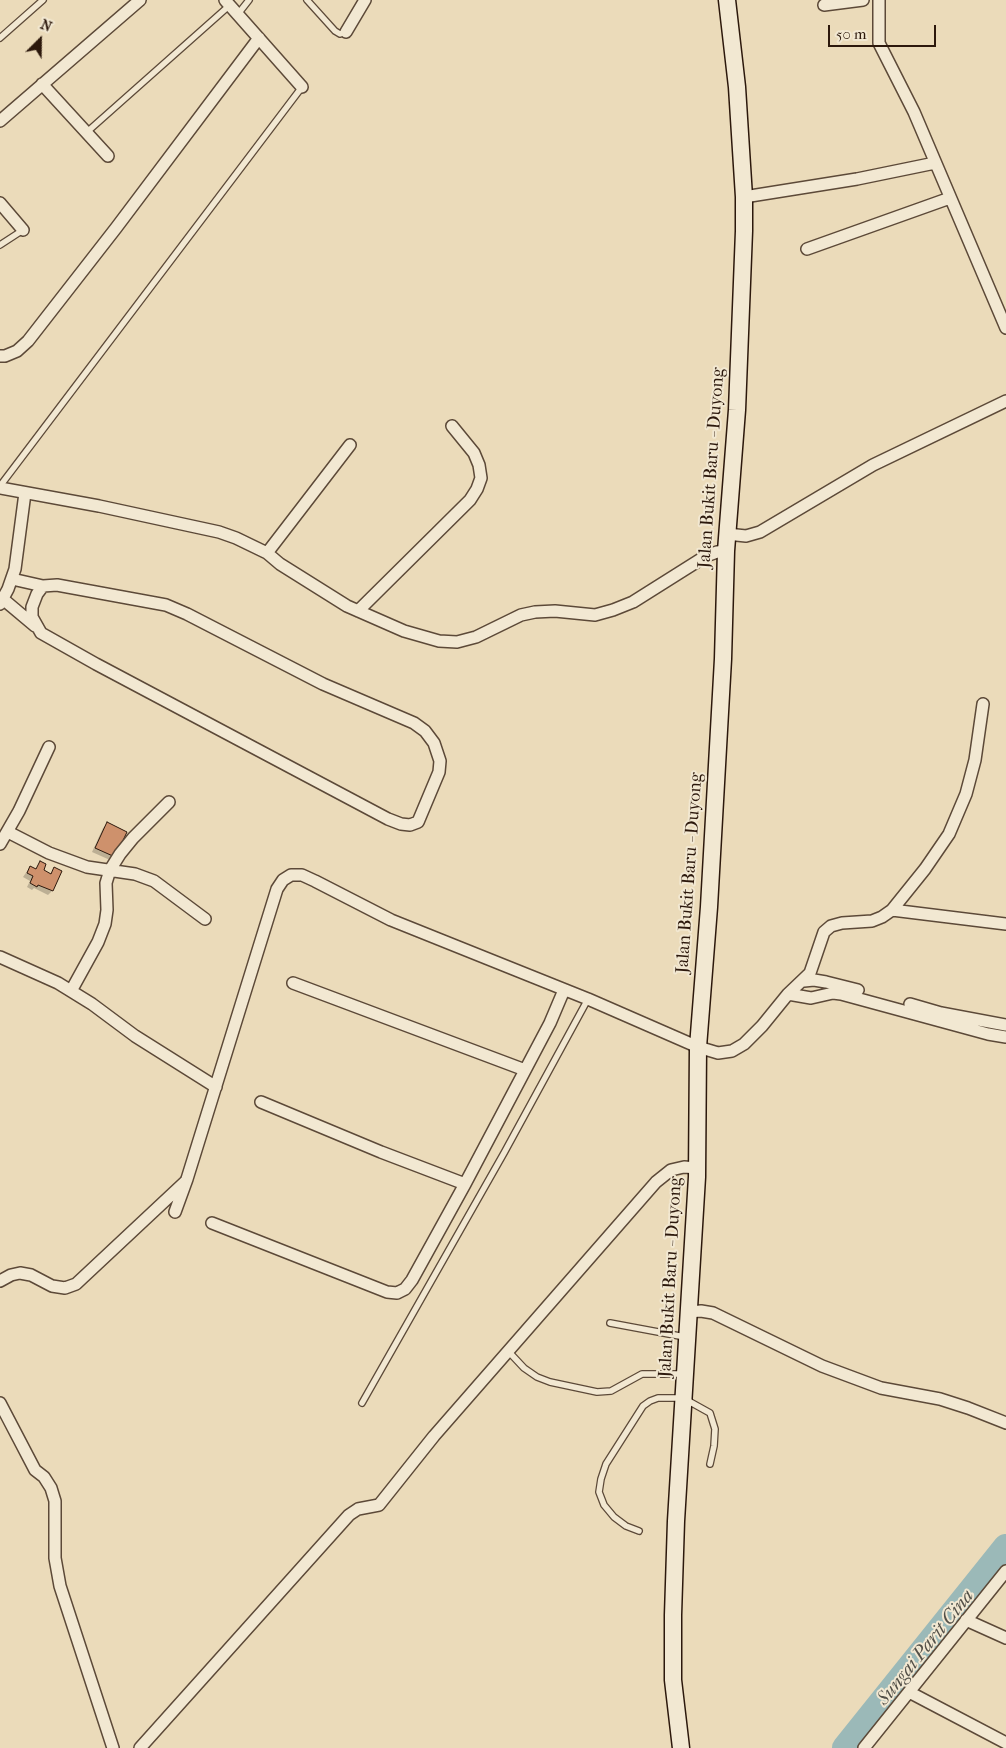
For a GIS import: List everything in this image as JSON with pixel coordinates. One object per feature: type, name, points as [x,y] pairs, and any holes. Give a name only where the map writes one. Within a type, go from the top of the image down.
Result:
[{"type":"main road","name":"Jalan Bukit Baru - Duyong","points":[[681,1748],[673,1680],[673,1615],[683,1398],[697,1168],[698,1048],[709,907],[723,659],[726,551],[737,410],[744,232],[744,197],[737,87],[727,0]]},
{"type":"street","points":[[0,121],[140,0]]},
{"type":"street","points":[[346,32],[365,0]]},
{"type":"street","points":[[824,5],[863,0]]},
{"type":"street","points":[[879,0],[879,43],[914,112],[1006,328]]},
{"type":"street","points":[[231,6],[302,87]]},
{"type":"street","points":[[0,356],[17,351],[28,341],[259,38]]},
{"type":"street","points":[[42,84],[108,156]]},
{"type":"street","points":[[744,197],[857,179],[935,163]]},
{"type":"street","points":[[807,249],[950,198]]},
{"type":"street","points":[[0,203],[23,230]]},
{"type":"street","points":[[727,534],[746,536],[760,532],[874,465],[1006,401]]},
{"type":"street","points":[[358,611],[470,500],[477,489],[481,478],[479,465],[474,453],[452,426]]},
{"type":"street","points":[[267,553],[350,445]]},
{"type":"street","points":[[0,487],[218,532],[250,544],[267,553],[280,564],[337,601],[404,630],[439,641],[457,642],[476,637],[520,615],[535,612],[555,611],[595,615],[613,610],[633,602],[706,556],[726,551]]},
{"type":"street","points":[[12,579],[43,586],[57,585],[166,605],[323,684],[414,723],[426,732],[434,743],[440,761],[439,772],[418,822],[410,825],[388,819],[96,664],[41,633],[2,601],[15,569],[25,493]]},
{"type":"street","points":[[41,633],[32,617],[32,607],[37,594],[43,586]]},
{"type":"street","points":[[175,1212],[187,1179],[277,889],[283,880],[291,875],[302,875],[391,920],[588,1000],[698,1048],[718,1053],[732,1051],[744,1044],[762,1026],[788,994],[804,981],[815,963],[824,932],[832,926],[842,923],[872,921],[882,917],[892,910],[925,869],[949,834],[966,794],[975,760],[983,704]]},
{"type":"street","points":[[0,844],[8,832],[49,747]]},
{"type":"street","points":[[71,990],[98,942],[105,924],[107,910],[106,883],[110,870],[120,854],[151,818],[169,802]]},
{"type":"street","points":[[8,832],[49,853],[87,867],[135,874],[154,881],[205,919]]},
{"type":"street","points":[[892,910],[1006,924]]},
{"type":"street","points":[[0,957],[37,972],[71,990],[135,1036],[216,1087]]},
{"type":"street","points":[[804,981],[826,982],[941,1013],[1006,1025]]},
{"type":"street","points":[[293,984],[525,1070]]},
{"type":"street","points":[[212,1223],[381,1290],[397,1293],[405,1289],[412,1280],[465,1184],[550,1023],[564,990]]},
{"type":"street","points":[[788,994],[811,998],[833,993],[841,994],[988,1034],[1006,1037]]},
{"type":"street","points":[[261,1102],[381,1152],[465,1184]]},
{"type":"street","points":[[140,1748],[349,1515],[358,1509],[379,1505],[434,1436],[656,1182],[671,1170],[684,1167],[697,1168]]},
{"type":"street","points":[[0,1281],[20,1273],[31,1275],[52,1286],[65,1288],[76,1284],[187,1179]]},
{"type":"street","points":[[688,1312],[702,1311],[713,1313],[822,1366],[880,1388],[940,1399],[1006,1423]]},
{"type":"street","points":[[0,1403],[35,1470],[44,1477],[51,1488],[55,1501],[55,1558],[60,1586],[113,1748]]},
{"type":"street","points":[[864,1748],[1006,1571]]},
{"type":"street","points":[[966,1620],[1006,1638]]},
{"type":"street","points":[[909,1692],[1006,1743]]},
{"type":"lane","points":[[0,38],[42,0]]},
{"type":"lane","points":[[86,132],[231,6],[249,0]]},
{"type":"lane","points":[[307,0],[335,31],[340,34],[346,32]]},
{"type":"lane","points":[[0,487],[302,87]]},
{"type":"lane","points":[[0,244],[23,230]]},
{"type":"lane","points":[[362,1403],[504,1153],[588,1000]]},
{"type":"lane","points":[[610,1323],[687,1338]]},
{"type":"lane","points":[[509,1352],[524,1368],[536,1377],[550,1382],[597,1392],[610,1391],[642,1374],[685,1374]]},
{"type":"lane","points":[[639,1531],[626,1526],[614,1517],[604,1506],[599,1492],[606,1464],[643,1406],[658,1398],[683,1398],[710,1414],[715,1429],[710,1464]]},
{"type":"building","points":[[107,822],[127,832],[115,857],[95,848]]},
{"type":"building","points":[[40,861],[46,864],[44,870],[51,874],[54,867],[62,871],[53,891],[30,883],[33,876],[27,873],[30,866],[36,869]]},
{"type":"waterway","name":"Sungai Parit Cina","points":[[845,1748],[1006,1547]]}]
